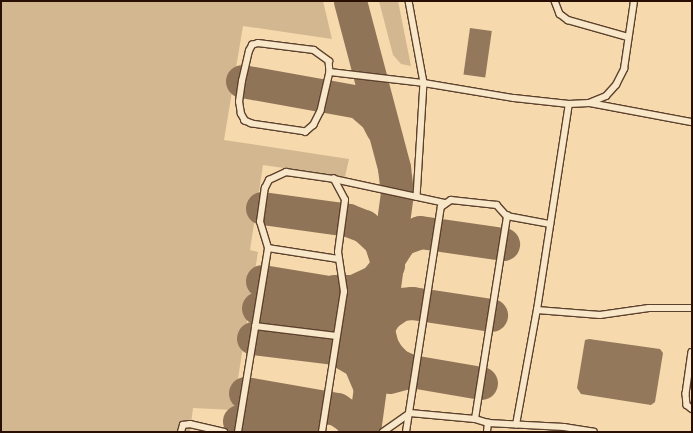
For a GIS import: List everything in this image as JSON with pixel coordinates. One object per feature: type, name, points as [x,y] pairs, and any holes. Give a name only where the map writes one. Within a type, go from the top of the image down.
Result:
[{"type":"lane","points":[[409,1],[424,83],[417,197]]},
{"type":"lane","points":[[555,1],[560,14],[568,20],[628,37]]},
{"type":"lane","points":[[589,103],[606,96],[616,85],[624,69],[634,1]]},
{"type":"lane","points":[[258,43],[314,50],[329,62],[330,72],[321,111],[314,126],[306,132],[252,124],[245,121],[241,114],[239,102],[242,81],[252,45],[258,43]]},
{"type":"lane","points":[[330,72],[424,83],[569,104],[589,103],[692,122]]},
{"type":"lane","points":[[516,425],[537,310],[569,104]]},
{"type":"lane","points":[[238,432],[268,248],[260,222],[265,188],[269,180],[286,172],[334,179],[445,203]]},
{"type":"lane","points":[[322,432],[344,292],[338,259],[345,200],[334,179]]},
{"type":"lane","points":[[406,432],[439,213],[445,203],[451,200],[497,205],[507,216],[550,224]]},
{"type":"lane","points":[[475,419],[507,216]]},
{"type":"lane","points":[[268,248],[338,259]]},
{"type":"lane","points":[[537,310],[600,315],[649,308],[692,308]]},
{"type":"lane","points":[[255,326],[336,336]]},
{"type":"lane","points":[[692,352],[686,394],[687,405],[692,409]]},
{"type":"lane","points":[[383,432],[410,413],[475,419],[488,423],[516,425],[534,429],[564,427],[594,432]]},
{"type":"lane","points":[[486,432],[488,423]]},
{"type":"lane","points":[[181,432],[183,425],[190,424],[224,432]]},
{"type":"shaded area","points":[[1,1],[323,1],[332,39],[243,26],[224,140],[349,159],[345,177],[263,165],[250,250],[258,252],[233,410],[193,408],[190,432],[1,432]]},
{"type":"shaded area","points":[[379,1],[398,1],[411,66],[401,64],[393,55]]},
{"type":"building","points":[[470,28],[492,31],[485,78],[463,75]]},
{"type":"building","points":[[589,339],[660,349],[663,353],[655,402],[651,405],[581,394],[577,388],[585,340]]},
{"type":"taxiway","points":[[350,1],[394,168],[397,193],[364,432]]},
{"type":"taxiway","points":[[242,81],[359,102],[376,117],[382,129]]},
{"type":"taxiway","points":[[262,208],[348,220],[364,226],[380,241],[388,265],[375,281],[354,291],[334,291]]},
{"type":"taxiway","points":[[390,256],[401,239],[420,232],[503,244]]},
{"type":"taxiway","points":[[262,281],[353,296],[369,311],[377,326],[382,346],[388,356],[397,365],[411,371]]},
{"type":"taxiway","points":[[379,325],[386,314],[401,304],[412,303],[491,315]]},
{"type":"taxiway","points":[[258,308],[349,324],[366,339],[374,360]]},
{"type":"taxiway","points":[[253,338],[335,348],[359,362],[370,388]]},
{"type":"taxiway","points":[[389,377],[411,371],[481,383]]},
{"type":"taxiway","points":[[245,393],[337,409],[350,418],[357,432]]},
{"type":"taxiway","points":[[239,421],[308,432]]}]
